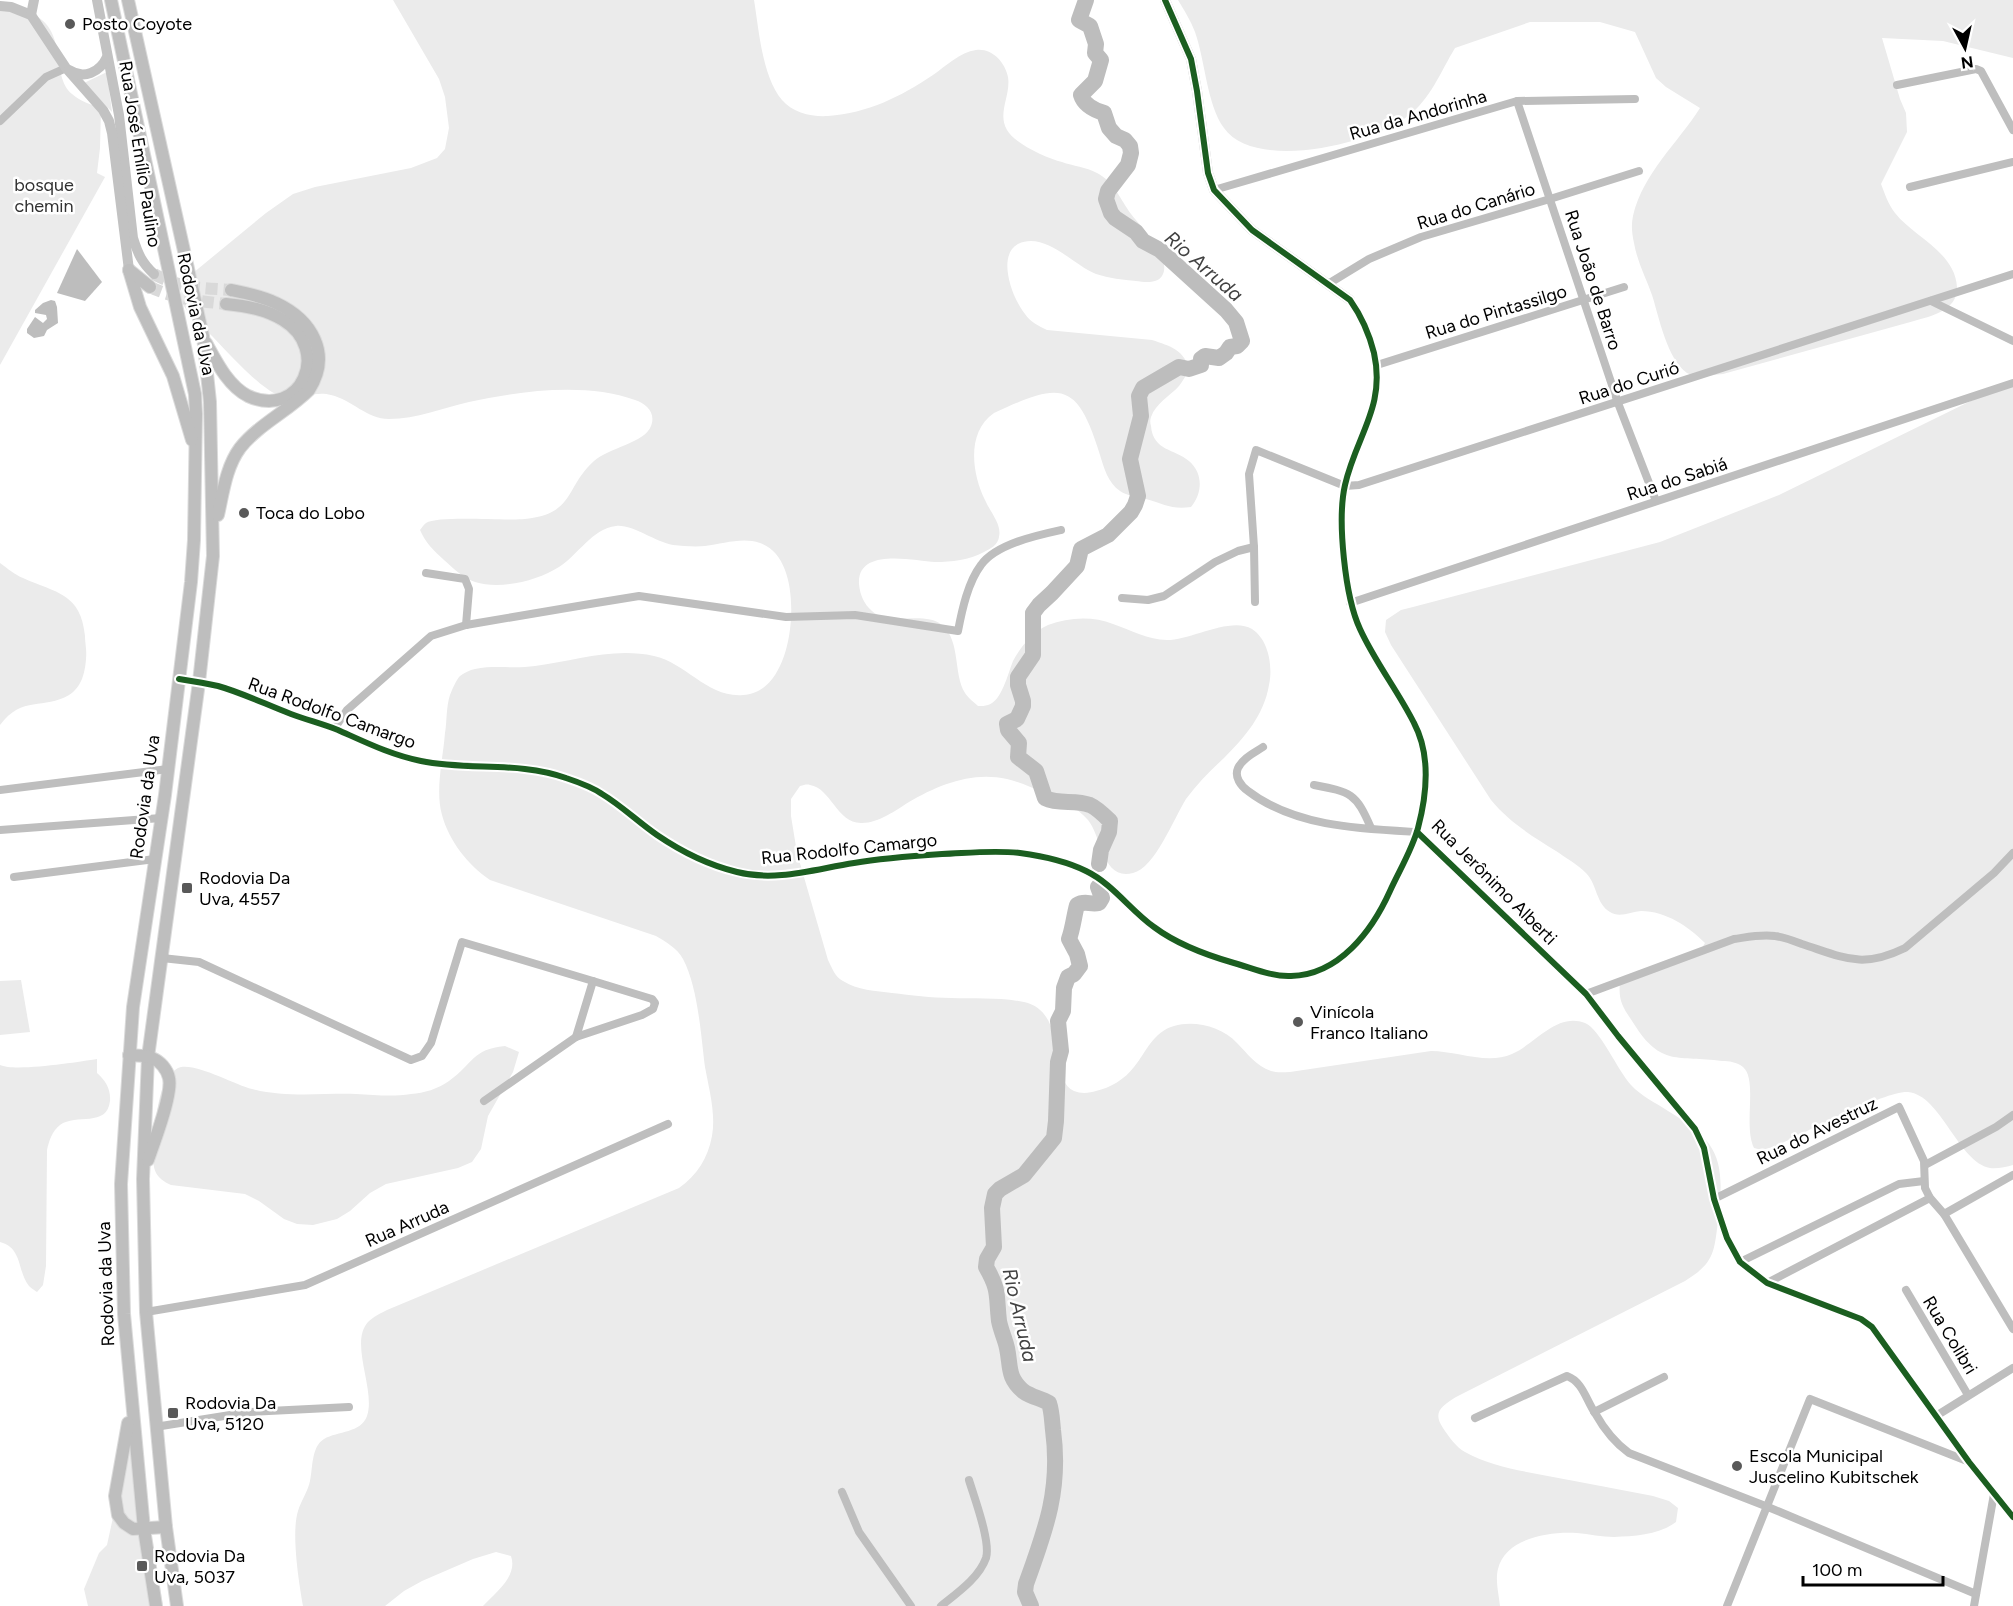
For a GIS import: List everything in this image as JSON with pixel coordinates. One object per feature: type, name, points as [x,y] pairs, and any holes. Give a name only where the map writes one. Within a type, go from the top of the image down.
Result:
[{"type":"main road","name":"Rodovia da Uva","points":[[111,0],[195,394],[194,540],[168,769],[133,1007],[121,1184],[124,1314],[131,1404],[144,1530],[156,1606]]},
{"type":"main road","name":"Rodovia da Uva","points":[[128,0],[203,336],[210,402],[213,556],[199,682],[148,1057],[143,1179],[146,1312],[155,1427],[177,1606]]},
{"type":"main road","points":[[129,270],[140,307],[172,376],[194,450]]},
{"type":"main road","points":[[129,270],[150,287]]},
{"type":"main road","points":[[213,534],[226,477],[240,449],[309,390],[315,381],[320,361],[317,343],[307,325],[294,314],[276,302],[231,290]]},
{"type":"main road","points":[[203,336],[225,375],[247,395],[272,400],[285,397],[297,389],[306,377],[308,361],[305,345],[284,321],[268,312],[248,306],[226,304]]},
{"type":"main road","points":[[129,1055],[148,1057],[164,1066],[170,1080],[169,1093],[143,1179]]},
{"type":"main road","points":[[131,1404],[115,1496],[118,1515],[133,1529],[166,1527]]},
{"type":"street","points":[[0,5],[14,0]]},
{"type":"street","points":[[0,5],[31,15],[34,0]]},
{"type":"street","name":"Rua José Emílio Paulino","points":[[97,0],[119,115],[133,238],[144,265],[154,274]]},
{"type":"street","name":"Rua Jerônimo Alberti","points":[[1165,0],[1191,59],[1208,173],[1214,190],[1252,230],[1350,300],[1369,332],[1377,365],[1378,386],[1372,411],[1350,466],[1341,513],[1350,603],[1366,642],[1421,739],[1425,756],[1425,774],[1417,832],[1586,994],[1695,1129],[1704,1148],[1714,1199],[1727,1238],[1740,1262],[1767,1283],[1850,1314],[1872,1327],[1968,1462],[2012,1513]]},
{"type":"street","name":"Rua José Emílio Paulino","points":[[31,15],[66,68],[103,110],[109,121],[129,270]]},
{"type":"street","points":[[0,121],[46,77],[66,68],[81,75],[90,74],[98,71],[104,65],[107,57]]},
{"type":"street","points":[[1897,85],[1976,69],[1983,74],[2013,130]]},
{"type":"street","name":"Rua da Andorinha","points":[[1214,190],[1517,101],[1635,99]]},
{"type":"street","name":"Rua João de Barro","points":[[1517,101],[1618,403],[1656,501]]},
{"type":"street","points":[[1910,187],[2013,162]]},
{"type":"street","name":"Rua do Canário","points":[[1328,284],[1369,259],[1421,237],[1639,171]]},
{"type":"street","name":"Rua do Curió","points":[[1345,486],[1359,486],[2013,274]]},
{"type":"street","name":"Rua do Pintassilgo","points":[[1377,365],[1624,287]]},
{"type":"street","points":[[1931,301],[2013,341]]},
{"type":"street","name":"Rua do Sabiá","points":[[1350,603],[2013,383]]},
{"type":"street","points":[[1255,602],[1250,474],[1256,450],[1345,486]]},
{"type":"street","points":[[334,729],[347,710],[431,636],[465,625],[639,596],[786,617],[855,615],[958,631],[962,609],[981,564],[1003,547],[1032,536],[1061,530]]},
{"type":"street","points":[[1122,598],[1148,600],[1164,596],[1215,562],[1238,551],[1254,547]]},
{"type":"street","points":[[426,573],[465,579],[469,589],[465,625]]},
{"type":"street","name":"Rua Rodolfo Camargo","points":[[179,679],[218,686],[394,754],[424,762],[524,768],[564,777],[601,793],[658,836],[703,861],[741,873],[793,874],[860,862],[985,851],[1020,854],[1068,863],[1090,873],[1106,884],[1150,925],[1173,940],[1213,957],[1290,977],[1312,974],[1330,965],[1349,950],[1371,927],[1385,903],[1417,832]]},
{"type":"street","points":[[1263,747],[1242,761],[1237,770],[1238,779],[1244,788],[1274,808],[1312,820],[1417,832]]},
{"type":"street","points":[[0,790],[168,769]]},
{"type":"street","points":[[1314,785],[1351,794],[1365,814],[1371,828]]},
{"type":"street","points":[[0,830],[161,818]]},
{"type":"street","points":[[1586,994],[1734,939],[1758,935],[1777,936],[1851,960],[1871,960],[1889,956],[1905,948],[1994,873],[2013,854]]},
{"type":"street","points":[[14,876],[155,859]]},
{"type":"street","points":[[162,958],[199,962],[411,1060],[422,1056],[431,1043],[462,942],[652,999],[655,1003],[653,1009],[642,1015],[576,1037],[484,1101]]},
{"type":"street","points":[[576,1037],[593,981]]},
{"type":"street","name":"Rua do Avestruz","points":[[1714,1199],[1899,1107],[1925,1165],[1924,1181],[1930,1198],[1944,1214],[2013,1329]]},
{"type":"street","points":[[1925,1165],[1996,1127],[2013,1115]]},
{"type":"street","name":"Rua Arruda","points":[[146,1312],[312,1283],[668,1124]]},
{"type":"street","points":[[1944,1214],[2013,1175]]},
{"type":"street","points":[[1740,1262],[1899,1184],[1924,1181]]},
{"type":"street","points":[[1767,1283],[1930,1198]]},
{"type":"street","name":"Rua Colibri","points":[[1906,1290],[1968,1395]]},
{"type":"street","points":[[1936,1416],[2013,1368]]},
{"type":"street","points":[[1474,1418],[1567,1376],[1580,1385],[1594,1412],[1617,1444],[1629,1453],[1768,1507],[1976,1594]]},
{"type":"street","points":[[1594,1412],[1664,1377]]},
{"type":"street","points":[[1727,1606],[1810,1399],[1968,1462]]},
{"type":"street","points":[[155,1427],[249,1412],[349,1407]]},
{"type":"street","points":[[941,1606],[976,1574],[986,1560],[986,1538],[969,1480]]},
{"type":"street","points":[[842,1492],[859,1532],[911,1606]]},
{"type":"street","points":[[1974,1606],[1994,1494]]},
{"type":"green space","points":[[393,0],[754,0],[762,52],[775,90],[792,108],[816,116],[843,114],[870,108],[921,83],[964,53],[976,50],[987,51],[1001,61],[1008,77],[1003,117],[1004,124],[1011,135],[1040,154],[1097,173],[1112,186],[1160,252],[1164,269],[1160,279],[1146,282],[1096,274],[1048,245],[1028,241],[1018,244],[1011,250],[1007,268],[1009,278],[1016,299],[1027,317],[1047,330],[1152,340],[1180,353],[1189,370],[1179,386],[1156,408],[1150,423],[1153,434],[1160,445],[1183,457],[1194,466],[1200,484],[1195,502],[1191,507],[1173,507],[1120,491],[1107,475],[1092,430],[1083,412],[1074,401],[1064,394],[1051,393],[1036,396],[994,413],[985,421],[975,442],[977,478],[999,527],[999,537],[995,544],[978,555],[954,561],[888,559],[877,561],[867,565],[861,572],[860,592],[867,605],[879,616],[897,619],[926,619],[942,625],[952,640],[961,685],[966,695],[978,706],[988,705],[997,698],[1013,661],[1032,636],[1048,625],[1081,618],[1105,621],[1160,640],[1177,639],[1233,625],[1252,629],[1266,647],[1270,662],[1269,685],[1263,706],[1246,734],[1186,799],[1149,862],[1133,873],[1123,874],[1109,864],[1093,827],[1079,811],[1051,796],[1012,780],[981,777],[956,781],[920,796],[881,818],[862,823],[846,818],[817,788],[808,785],[800,786],[791,799],[791,816],[797,853],[828,960],[840,979],[860,988],[929,997],[1015,1000],[1038,1008],[1047,1019],[1053,1032],[1066,1084],[1074,1091],[1082,1093],[1101,1090],[1122,1079],[1139,1061],[1156,1037],[1167,1029],[1182,1024],[1208,1026],[1216,1029],[1231,1037],[1261,1066],[1271,1071],[1290,1072],[1431,1051],[1482,1058],[1502,1057],[1521,1049],[1556,1025],[1575,1021],[1585,1023],[1597,1033],[1631,1085],[1644,1096],[1686,1122],[1709,1144],[1716,1156],[1721,1183],[1715,1241],[1711,1256],[1702,1269],[1685,1281],[1456,1397],[1440,1410],[1438,1418],[1456,1445],[1475,1457],[1508,1468],[1669,1501],[1678,1508],[1676,1522],[1662,1530],[1638,1535],[1605,1537],[1554,1533],[1519,1543],[1502,1558],[1498,1569],[1500,1606],[483,1606],[509,1577],[511,1570],[511,1556],[496,1552],[473,1559],[422,1581],[385,1606],[303,1606],[295,1545],[298,1511],[309,1485],[317,1447],[330,1436],[360,1426],[367,1416],[369,1405],[361,1342],[368,1322],[387,1310],[679,1188],[701,1165],[708,1152],[712,1136],[713,1110],[695,997],[688,970],[678,952],[656,936],[490,880],[467,860],[454,843],[445,825],[439,795],[448,704],[454,685],[460,676],[475,669],[527,667],[624,653],[654,656],[666,660],[719,691],[730,694],[751,694],[764,687],[774,677],[784,656],[790,628],[790,593],[781,562],[772,550],[753,541],[701,546],[673,545],[629,528],[616,526],[600,532],[566,562],[550,572],[518,583],[496,585],[475,582],[462,575],[424,538],[420,530],[426,523],[433,521],[525,519],[553,511],[567,498],[594,461],[642,437],[647,432],[651,426],[651,413],[639,402],[616,394],[595,391],[552,390],[488,398],[410,417],[381,418],[331,395],[284,397],[269,390],[238,363],[184,306],[181,295],[186,281],[193,273],[266,213],[293,194],[315,187],[411,168],[437,158],[445,149],[449,128],[445,97],[439,79]]},
{"type":"green space","points":[[1178,0],[2013,0],[2013,58],[1943,41],[1882,38],[1906,113],[1907,132],[1881,184],[1895,213],[1949,264],[1955,275],[1957,287],[1956,295],[1949,307],[1921,319],[1723,374],[1700,376],[1691,375],[1680,367],[1669,348],[1637,256],[1632,226],[1638,200],[1653,172],[1700,108],[1666,87],[1656,78],[1635,32],[1600,22],[1530,22],[1455,48],[1423,102],[1408,116],[1391,126],[1342,144],[1286,151],[1261,149],[1239,141],[1224,128],[1210,95],[1195,32]]},
{"type":"green space","name":"bosque chemin","points":[[0,10],[21,11],[32,14],[43,21],[51,31],[55,42],[65,86],[78,99],[101,108],[97,173],[105,177],[0,365]]},
{"type":"green space","points":[[107,72],[112,112],[84,83]]},
{"type":"green space","points":[[2013,382],[2013,1165],[1990,1168],[1979,1163],[1968,1154],[1930,1104],[1920,1096],[1908,1092],[1897,1093],[1863,1105],[1776,1146],[1762,1150],[1754,1148],[1750,1128],[1750,1082],[1743,1067],[1730,1062],[1682,1058],[1662,1053],[1644,1038],[1622,1004],[1620,981],[1700,951],[1705,943],[1692,931],[1659,914],[1641,911],[1617,915],[1610,912],[1602,904],[1590,878],[1583,870],[1521,828],[1498,808],[1391,645],[1385,632],[1386,620],[1401,610],[1660,542],[1779,495]]},
{"type":"green space","points":[[0,563],[17,575],[65,596],[72,603],[83,622],[86,653],[82,679],[73,692],[51,702],[25,706],[8,716],[0,725]]},
{"type":"green space","points":[[21,980],[30,1032],[0,1035],[0,981]]},
{"type":"green space","points":[[505,1046],[519,1052],[513,1072],[488,1116],[481,1149],[472,1162],[458,1168],[386,1184],[370,1193],[337,1219],[313,1225],[297,1224],[284,1219],[245,1194],[171,1185],[159,1177],[154,1168],[154,1143],[159,1102],[166,1081],[178,1068],[194,1068],[265,1092],[384,1096],[431,1090],[457,1075],[479,1054]]},
{"type":"green space","points":[[97,1059],[97,1073],[105,1082],[110,1093],[108,1109],[97,1117],[74,1120],[57,1127],[47,1150],[46,1266],[43,1285],[37,1292],[25,1280],[13,1249],[0,1242],[0,1065],[32,1067]]},
{"type":"green space","points":[[131,1435],[146,1501],[163,1606],[88,1606],[84,1589],[99,1553],[107,1545]]},
{"type":"shaded area","points":[[77,249],[102,282],[85,301],[57,293]]},
{"type":"shaded area","points":[[51,300],[55,301],[57,307],[58,323],[47,330],[44,336],[34,338],[27,333],[27,329],[35,317],[43,323],[47,319],[46,315],[35,313],[35,310]]},
{"type":"waterway","name":"Rio Arruda","points":[[1086,0],[1079,20],[1090,26],[1096,44],[1095,53],[1101,60],[1095,81],[1081,95],[1090,107],[1104,113],[1109,128],[1116,136],[1125,140],[1130,146],[1131,153],[1128,165],[1108,191],[1106,199],[1111,213],[1136,232],[1143,241],[1160,250],[1226,310],[1236,322],[1242,341],[1237,346],[1230,347],[1219,358],[1205,356],[1201,359],[1201,365],[1189,369],[1179,367],[1143,388],[1139,396],[1141,416],[1130,459],[1138,496],[1135,505],[1108,535],[1081,549],[1077,566],[1033,613],[1033,655],[1018,677],[1023,706],[1017,719],[1007,724],[1008,730],[1019,743],[1018,757],[1036,771],[1045,798],[1090,805],[1110,821],[1099,864]]},
{"type":"waterway","name":"Rio Arruda","points":[[1031,1606],[1025,1592],[1026,1584],[1050,1508],[1055,1471],[1051,1413],[1049,1403],[1029,1395],[1014,1381],[999,1321],[995,1288],[986,1267],[987,1259],[994,1247],[992,1208],[995,1194],[1024,1175],[1054,1138],[1058,1062],[1061,1051],[1058,1021],[1063,1011],[1064,988],[1068,977],[1074,974],[1080,966],[1069,939],[1077,905],[1099,903],[1102,898],[1098,887]]},
{"type":"tunnel","points":[[154,274],[182,285],[231,290]]},
{"type":"tunnel","points":[[150,287],[178,297],[226,304]]},
{"type":"cycle path","points":[[179,679],[227,689],[338,730],[389,752],[421,761],[530,770],[571,780],[598,791],[676,847],[706,862],[737,872],[766,876],[781,875],[898,857],[981,852],[1020,853],[1054,859],[1096,876],[1163,933],[1213,957],[1262,972],[1284,976],[1308,974],[1339,959],[1352,948],[1374,921],[1409,852],[1421,815],[1426,775],[1423,748],[1414,723],[1360,629],[1350,598],[1344,558],[1342,518],[1345,485],[1373,406],[1377,372],[1374,353],[1365,325],[1350,300],[1252,230],[1214,190],[1208,173],[1191,59],[1165,0]]},
{"type":"cycle path","points":[[1417,832],[1586,994],[1695,1129],[1704,1148],[1714,1199],[1727,1238],[1740,1262],[1767,1283],[1861,1319],[1872,1327],[1969,1462],[2013,1517]]},
{"type":"place","name":"Posto Coyote","points":[[70,24]]},
{"type":"place","name":"Toca do Lobo","points":[[244,513]]},
{"type":"place","name":"Rodovia Da Uva, 4557","points":[[187,888]]},
{"type":"place","name":"Vinícola Franco Italiano","points":[[1298,1022]]},
{"type":"place","name":"Rodovia Da Uva, 5120","points":[[173,1413]]},
{"type":"place","name":"Escola Municipal Juscelino Kubitschek","points":[[1737,1466]]},
{"type":"place","name":"Rodovia Da Uva, 5037","points":[[142,1566]]}]
